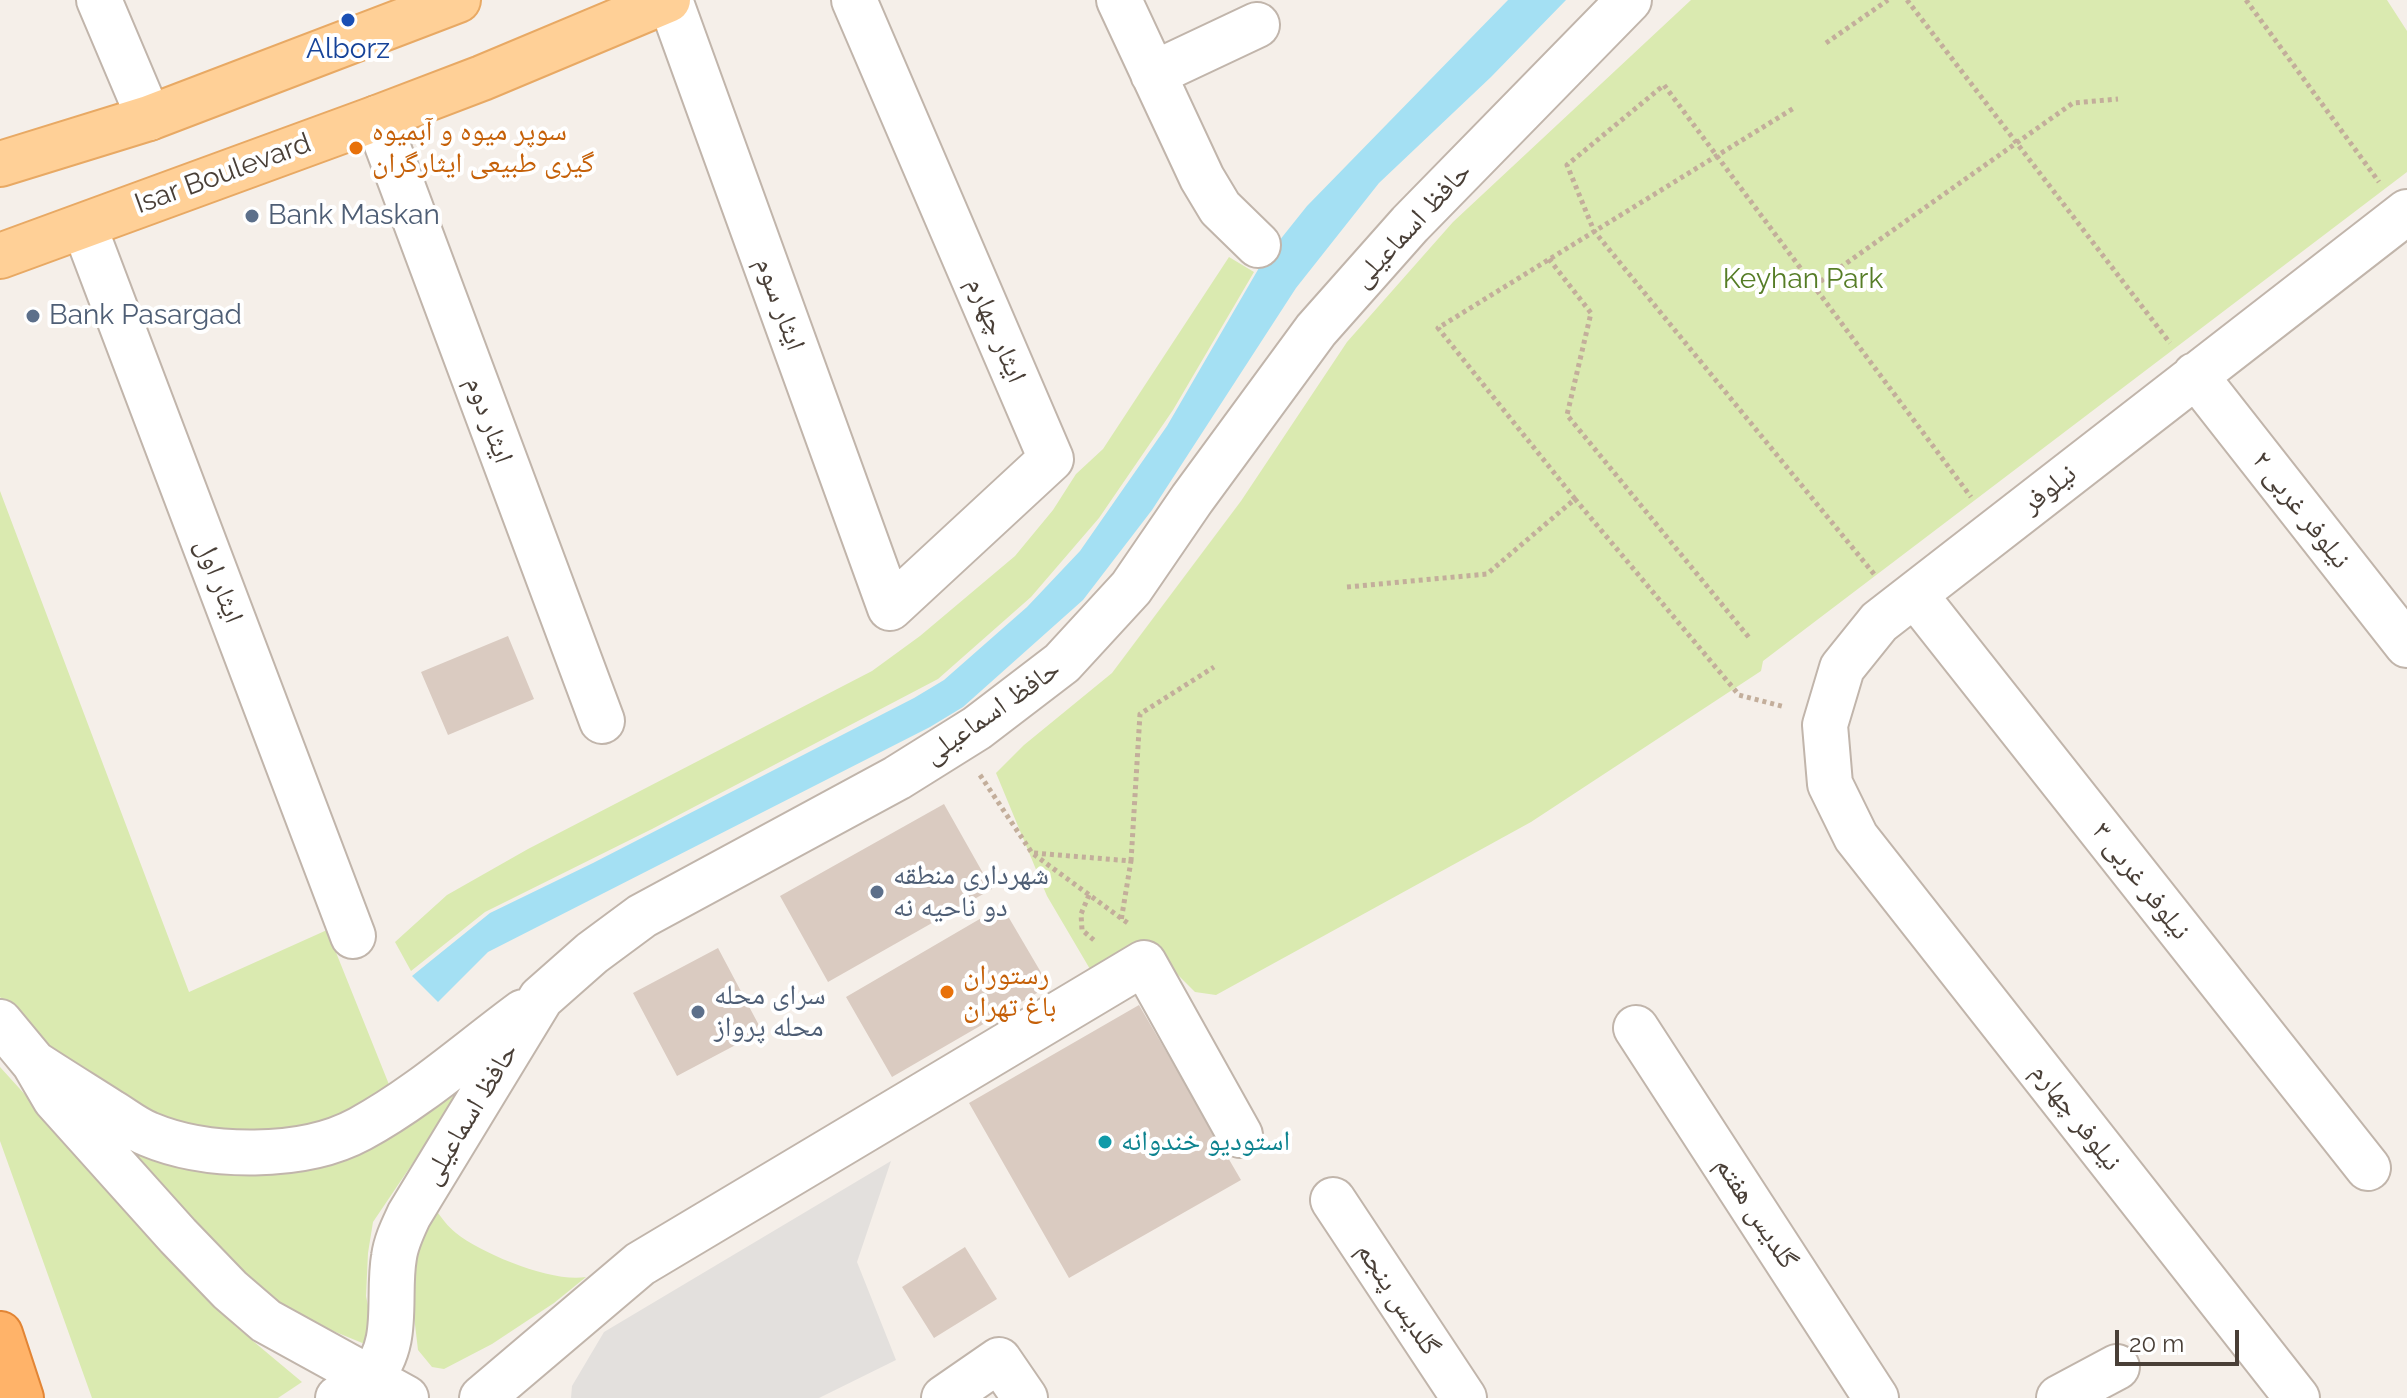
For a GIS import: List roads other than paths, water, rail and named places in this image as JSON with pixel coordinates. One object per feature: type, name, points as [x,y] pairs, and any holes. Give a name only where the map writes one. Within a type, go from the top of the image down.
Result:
[{"type":"highway","points":[[3,1344],[21,1398]]},
{"type":"main road","points":[[0,164],[149,118],[458,0]]},
{"type":"main road","name":"Isar Boulevard","points":[[0,256],[482,78],[669,0]]},
{"type":"street","points":[[99,0],[149,118]]},
{"type":"street","name":"ایثار سوم","points":[[669,0],[890,608]]},
{"type":"street","name":"ایثار چهارم","points":[[854,0],[1051,459],[890,608]]},
{"type":"street","points":[[1119,0],[1214,198],[1220,208],[1258,245]]},
{"type":"street","name":"حافظ اسماعیلی","points":[[371,1391],[387,1350],[394,1255],[409,1215],[541,998],[592,953],[642,916],[897,778],[958,740],[1029,691],[1095,631],[1131,588],[1316,330],[1410,224],[1629,0]]},
{"type":"street","points":[[1153,74],[1257,25]]},
{"type":"street","name":"ایثار دوم","points":[[377,118],[602,721]]},
{"type":"street","name":"نیلوفر","points":[[1856,837],[1830,784],[1825,725],[1842,668],[1879,622],[2405,214]]},
{"type":"street","name":"ایثار اول","points":[[84,226],[353,936]]},
{"type":"street","name":"نیلوفر غربی ۲","points":[[2195,375],[2407,645]]},
{"type":"street","name":"نیلوفر غربی ۳","points":[[1908,600],[2368,1168]]},
{"type":"street","name":"نیلوفر چهارم","points":[[1856,837],[2297,1398]]},
{"type":"street","points":[[482,1398],[640,1264],[1144,963],[1240,1135]]},
{"type":"street","points":[[34,1063],[145,1133],[184,1147],[238,1153],[287,1149],[319,1144],[358,1130],[396,1106],[541,998]]},
{"type":"street","points":[[0,1022],[34,1063],[55,1099],[230,1290],[266,1321],[371,1391]]},
{"type":"street","name":"گلدیس هفتم","points":[[1636,1028],[1876,1398]]},
{"type":"street","name":"گلدیس پنجم","points":[[1333,1200],[1464,1398]]},
{"type":"street","points":[[944,1398],[999,1360],[1025,1398]]},
{"type":"street","points":[[2059,1398],[2117,1367],[2081,1398]]},
{"type":"water","points":[[1508,0],[1566,0],[1491,77],[1379,183],[1296,288],[1152,510],[1083,600],[963,707],[930,727],[488,952],[438,1002],[412,976],[490,913],[593,863],[944,680],[1027,607],[1080,551],[1167,426],[1263,261],[1307,206]]},
{"type":"place","name":"Alborz","points":[[348,20]]},
{"type":"place","name":"سوپر میوه و آبمیوه گیری طبیعی ایثارگران","points":[[356,148]]},
{"type":"place","name":"Bank Maskan","points":[[252,216]]},
{"type":"place","name":"Bank Pasargad","points":[[33,316]]},
{"type":"place","name":"شهرداری منطقه دو ناحیه نه","points":[[877,892]]},
{"type":"place","name":"رستوران باغ تهران","points":[[947,992]]},
{"type":"place","name":"سرای محله محله پرواز","points":[[698,1012]]},
{"type":"place","name":"استودیو خندوانه","points":[[1105,1142]]},
{"type":"park label","name":"Keyhan Park","points":[[1803,280]]}]
